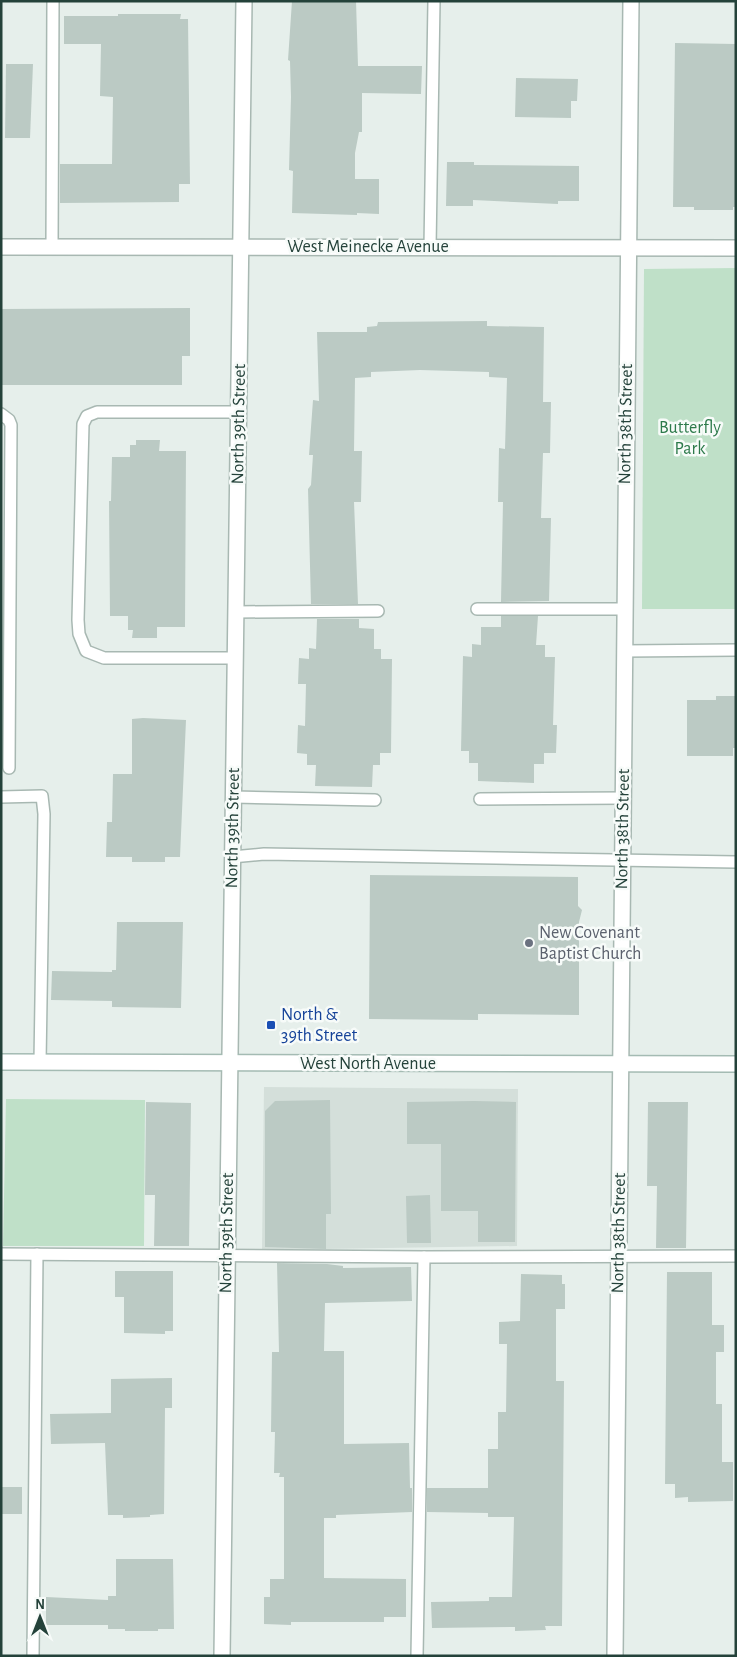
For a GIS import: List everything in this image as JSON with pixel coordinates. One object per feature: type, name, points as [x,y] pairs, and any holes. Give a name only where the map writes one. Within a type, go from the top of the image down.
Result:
[{"type":"street","name":"North 39th Street","points":[[222,1656],[244,1]]},
{"type":"street","name":"North 38th Street","points":[[615,1656],[631,1]]},
{"type":"street","name":"West Meinecke Avenue","points":[[1,247],[736,248]]},
{"type":"street","name":"West North Avenue","points":[[1,1062],[736,1064]]},
{"type":"lane","points":[[52,247],[53,1]]},
{"type":"lane","points":[[430,247],[434,1]]},
{"type":"lane","points":[[236,658],[104,658],[86,651],[79,634],[78,620],[84,424],[87,416],[96,412],[240,412]]},
{"type":"lane","points":[[1,414],[9,420],[11,425],[9,768]]},
{"type":"lane","points":[[477,609],[625,609]]},
{"type":"lane","points":[[236,612],[378,610]]},
{"type":"lane","points":[[624,651],[736,650]]},
{"type":"lane","points":[[1,796],[42,796],[44,814],[40,1062]]},
{"type":"lane","points":[[234,797],[374,800]]},
{"type":"lane","points":[[480,799],[624,798]]},
{"type":"lane","points":[[232,857],[264,854],[736,862]]},
{"type":"lane","points":[[1,1254],[424,1257],[736,1256]]},
{"type":"lane","points":[[33,1656],[38,1254]]},
{"type":"lane","points":[[417,1656],[424,1257]]},
{"type":"shaded area","points":[[264,1087],[518,1089],[517,1246],[262,1250]]},
{"type":"green space","name":"Butterfly Park","points":[[736,268],[736,609],[642,609],[644,269]]},
{"type":"green space","points":[[6,1099],[145,1100],[144,1246],[3,1246]]},
{"type":"building","points":[[292,1],[356,1],[358,66],[422,66],[421,94],[362,93],[362,132],[359,132],[355,153],[355,179],[379,179],[379,214],[292,213],[293,171],[289,170],[291,97],[290,61],[288,60]]},
{"type":"building","points":[[118,14],[181,14],[180,19],[188,19],[190,184],[179,184],[179,202],[60,203],[60,164],[112,164],[113,97],[100,96],[101,44],[64,44],[64,16],[118,16]]},
{"type":"building","points":[[675,43],[736,44],[736,207],[733,207],[733,210],[694,210],[694,207],[673,207]]},
{"type":"building","points":[[6,64],[33,64],[30,138],[5,138]]},
{"type":"building","points":[[516,78],[578,79],[577,101],[571,101],[571,118],[515,117]]},
{"type":"building","points":[[447,162],[474,162],[474,165],[579,166],[579,201],[558,201],[558,204],[473,200],[473,206],[446,206]]},
{"type":"building","points":[[190,308],[190,356],[182,356],[182,385],[1,385],[1,309]]},
{"type":"building","points":[[487,321],[487,326],[544,327],[543,402],[551,402],[550,453],[543,453],[541,518],[551,518],[549,601],[501,602],[503,502],[498,502],[499,448],[505,449],[507,378],[489,377],[489,372],[420,370],[371,372],[371,377],[355,378],[354,451],[362,451],[361,502],[354,502],[358,604],[311,604],[308,489],[311,485],[313,455],[309,455],[313,400],[319,401],[317,332],[367,332],[367,327],[377,326],[378,322]]},
{"type":"building","points":[[136,440],[160,440],[159,451],[186,451],[185,627],[157,627],[157,638],[132,638],[133,630],[128,630],[128,616],[110,616],[109,501],[111,501],[112,457],[130,457],[130,445],[136,445]]},
{"type":"building","points":[[501,616],[538,616],[536,645],[545,645],[545,657],[555,657],[553,725],[557,725],[556,753],[544,753],[544,764],[534,764],[534,783],[478,781],[478,763],[469,763],[469,751],[461,751],[463,656],[472,657],[472,644],[481,645],[481,627],[501,627]]},
{"type":"building","points":[[317,619],[359,619],[359,628],[374,629],[374,649],[381,649],[381,659],[392,659],[391,753],[380,753],[380,765],[373,765],[372,787],[315,786],[316,765],[307,765],[307,754],[297,753],[298,725],[305,726],[306,684],[298,684],[299,658],[309,659],[309,648],[316,649]]},
{"type":"building","points":[[716,696],[736,696],[736,748],[733,748],[733,756],[687,756],[687,700],[716,700]]},
{"type":"building","points":[[132,719],[186,720],[180,857],[165,857],[165,862],[132,862],[132,857],[106,857],[107,822],[112,822],[113,774],[132,774]]},
{"type":"building","points":[[370,875],[578,877],[578,906],[582,910],[579,922],[579,1015],[478,1014],[478,1020],[369,1019]]},
{"type":"building","points":[[117,922],[183,922],[181,1008],[112,1007],[112,1001],[51,1000],[52,971],[112,972],[112,970],[116,970]]},
{"type":"building","points":[[330,1100],[331,1214],[326,1214],[326,1249],[265,1247],[265,1111],[275,1101]]},
{"type":"building","points":[[146,1102],[191,1103],[189,1246],[154,1246],[155,1195],[145,1195]]},
{"type":"building","points":[[407,1102],[516,1102],[515,1242],[478,1242],[478,1211],[441,1211],[441,1144],[407,1144]]},
{"type":"building","points":[[648,1102],[688,1102],[686,1248],[656,1248],[657,1186],[647,1186]]},
{"type":"building","points":[[430,1195],[431,1243],[407,1243],[406,1196]]},
{"type":"building","points":[[277,1263],[327,1264],[343,1266],[343,1268],[411,1267],[412,1301],[325,1303],[324,1351],[344,1351],[344,1444],[409,1443],[412,1512],[336,1515],[336,1518],[324,1518],[324,1578],[406,1579],[406,1617],[384,1617],[384,1622],[291,1622],[291,1625],[264,1624],[264,1597],[270,1597],[270,1579],[284,1579],[284,1477],[279,1477],[280,1473],[274,1473],[275,1432],[271,1432],[272,1352],[279,1352]]},
{"type":"building","points":[[115,1271],[173,1271],[173,1331],[165,1331],[165,1334],[124,1333],[124,1297],[115,1297]]},
{"type":"building","points":[[667,1272],[712,1272],[712,1325],[724,1325],[724,1352],[716,1352],[716,1404],[722,1404],[722,1462],[733,1462],[733,1501],[688,1502],[688,1497],[675,1498],[675,1484],[665,1484]]},
{"type":"building","points":[[521,1274],[562,1275],[562,1284],[565,1284],[565,1309],[556,1309],[556,1381],[564,1381],[562,1626],[545,1626],[546,1630],[515,1631],[515,1627],[432,1628],[431,1602],[489,1601],[489,1597],[512,1597],[514,1517],[488,1517],[488,1513],[427,1512],[427,1488],[488,1488],[488,1449],[498,1449],[498,1412],[506,1412],[507,1344],[499,1344],[499,1322],[520,1321]]},
{"type":"building","points":[[172,1378],[172,1408],[165,1408],[164,1514],[150,1515],[150,1517],[123,1518],[123,1515],[108,1515],[105,1443],[51,1444],[50,1414],[111,1413],[111,1379]]},
{"type":"building","points":[[1,1487],[22,1487],[22,1514],[1,1514]]},
{"type":"building","points":[[116,1559],[173,1559],[174,1629],[125,1631],[125,1629],[108,1629],[108,1625],[46,1625],[46,1597],[108,1600],[108,1596],[116,1596]]},
{"type":"place","name":"New Covenant Baptist Church","points":[[529,943]]},
{"type":"place","name":"North & 39th Street","points":[[271,1025]]}]
